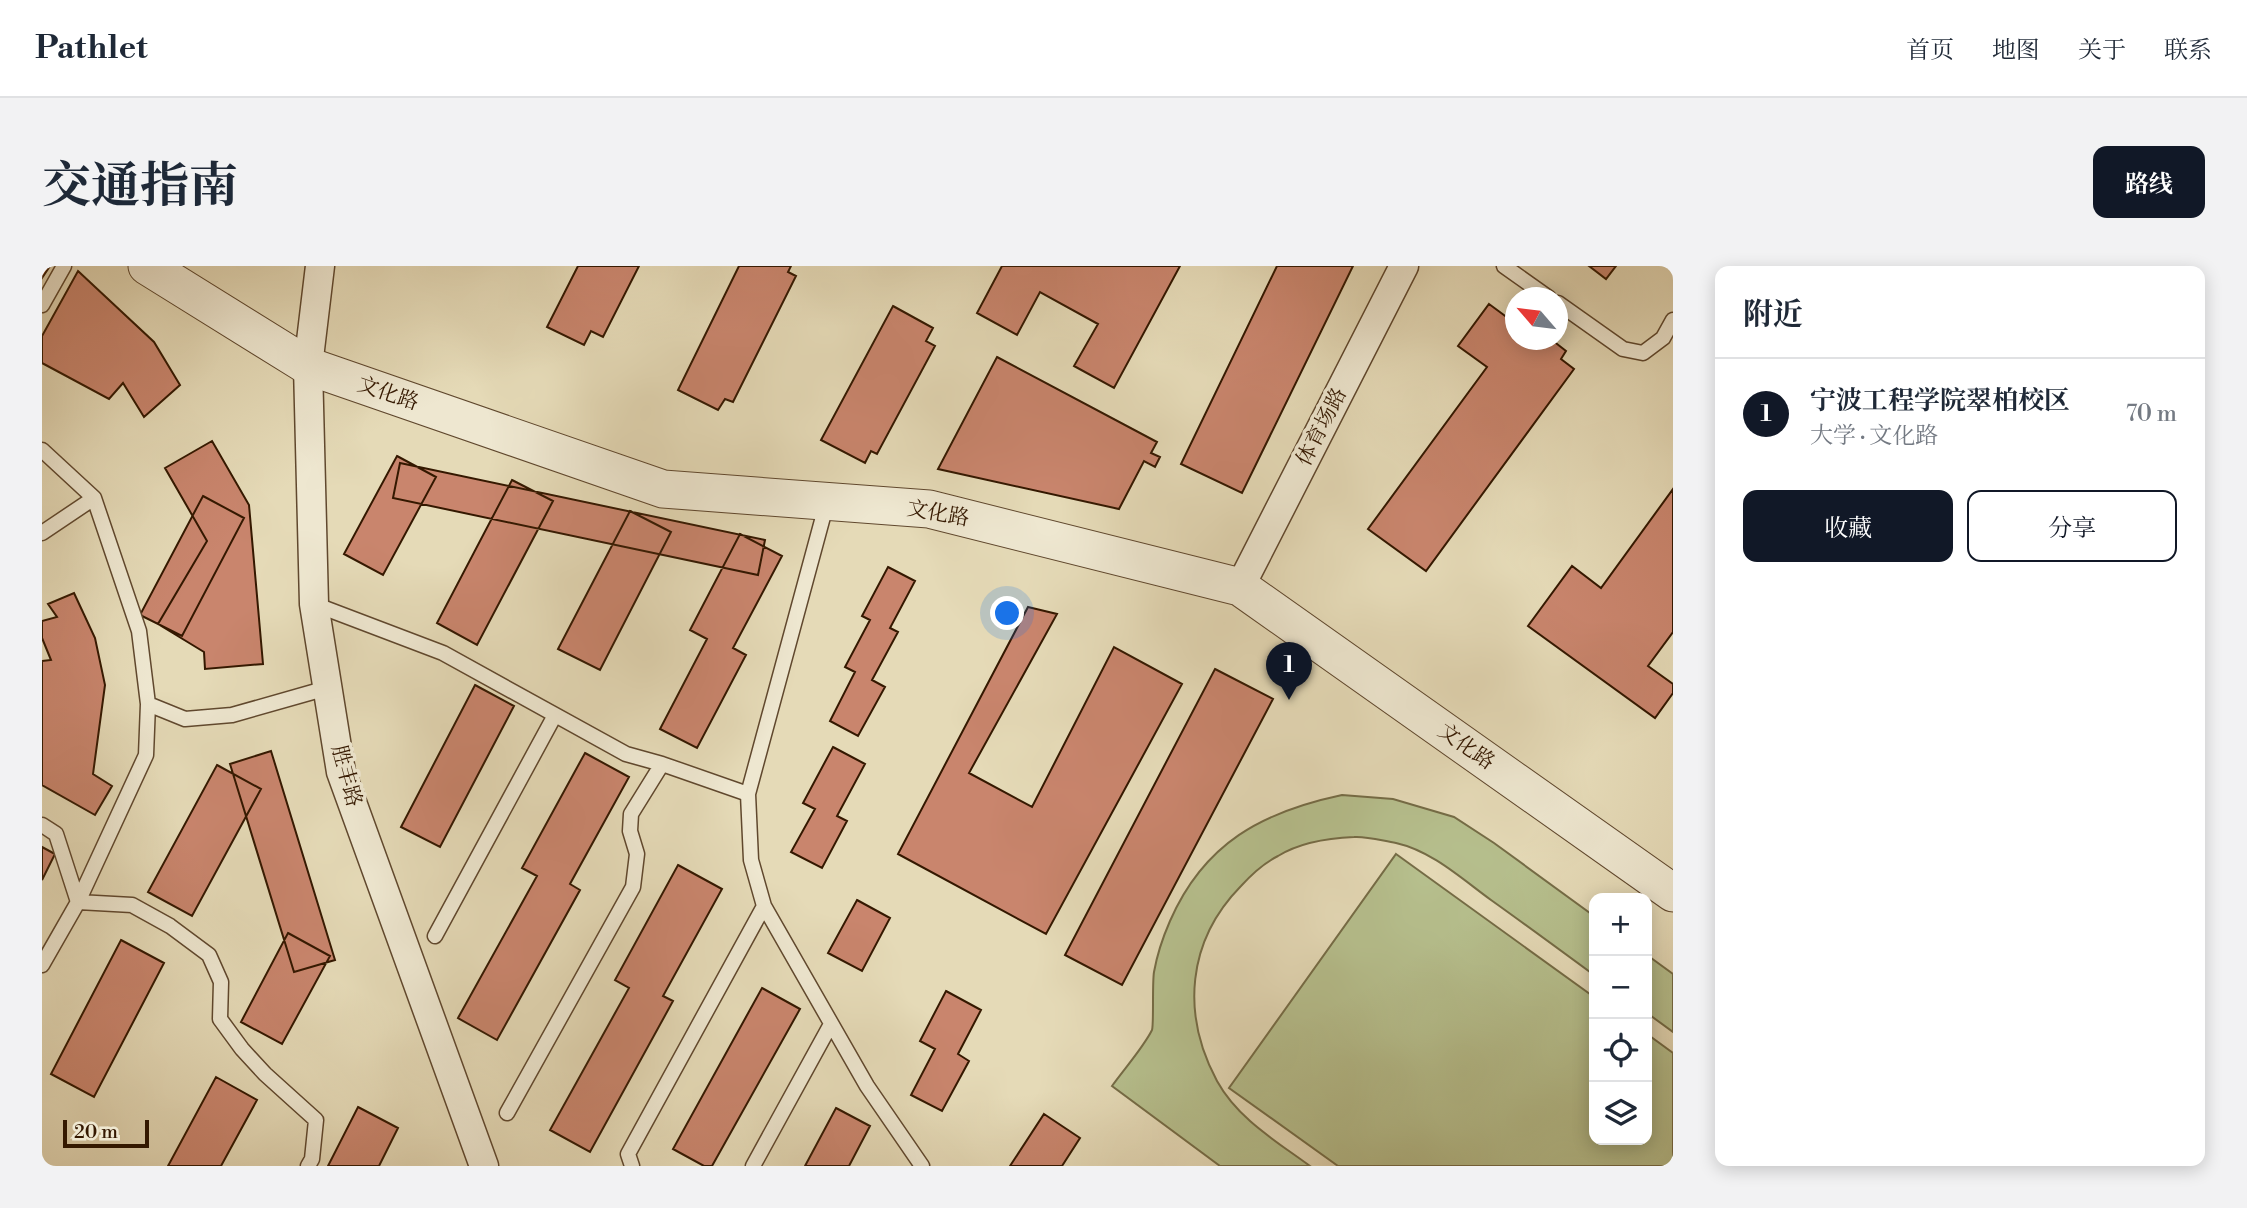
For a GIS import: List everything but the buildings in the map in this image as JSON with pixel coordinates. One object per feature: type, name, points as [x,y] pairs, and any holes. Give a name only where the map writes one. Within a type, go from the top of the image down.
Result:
[{"type":"street","name":"文化路","points":[[147,266],[308,366],[663,489],[929,509],[1240,587],[1673,894]]},
{"type":"street","name":"胜丰路","points":[[320,266],[308,366],[314,604],[341,772],[484,1166]]},
{"type":"street","name":"体育场路","points":[[1240,587],[1404,266]]},
{"type":"lane","points":[[42,306],[64,266]]},
{"type":"lane","points":[[1504,266],[1534,287]]},
{"type":"lane","points":[[1568,310],[1623,349],[1643,353],[1662,338],[1673,320]]},
{"type":"lane","points":[[42,450],[94,498],[139,631],[148,704],[146,755],[78,902],[42,965]]},
{"type":"lane","points":[[42,533],[94,498]]},
{"type":"lane","points":[[827,501],[748,794],[751,860],[764,906],[867,1086],[922,1166]]},
{"type":"lane","points":[[314,604],[443,653],[626,754],[748,794]]},
{"type":"lane","points":[[148,704],[185,719],[209,718],[232,715],[327,688]]},
{"type":"lane","points":[[435,936],[555,715]]},
{"type":"lane","points":[[507,1113],[633,887],[637,854],[630,831],[631,814],[662,764]]},
{"type":"lane","points":[[42,825],[57,834],[78,902]]},
{"type":"lane","points":[[78,902],[132,905],[170,926],[209,955],[221,982],[220,1019],[265,1074],[316,1120],[312,1159],[308,1166]]},
{"type":"lane","points":[[632,1166],[628,1154],[764,906]]},
{"type":"lane","points":[[753,1166],[831,1024]]},
{"type":"green space","points":[[1342,795],[1393,799],[1454,817],[1589,912],[1589,971],[1422,852],[1396,843],[1364,837],[1315,842],[1286,851],[1268,862],[1241,886],[1223,907],[1209,930],[1195,979],[1195,1004],[1205,1056],[1226,1095],[1247,1118],[1310,1166],[1220,1166],[1112,1086],[1152,1030],[1155,966],[1170,921],[1200,871],[1218,851],[1239,835],[1261,822],[1313,802]]},
{"type":"green space","points":[[1396,854],[1589,993],[1589,1145],[1652,1145],[1652,1038],[1673,1053],[1673,1166],[1338,1166],[1229,1088]]},
{"type":"green space","points":[[1652,959],[1673,974],[1673,1032],[1652,1017]]},
{"type":"place","name":"宁波工程学院翠柏校区","points":[[1289,700]]}]
